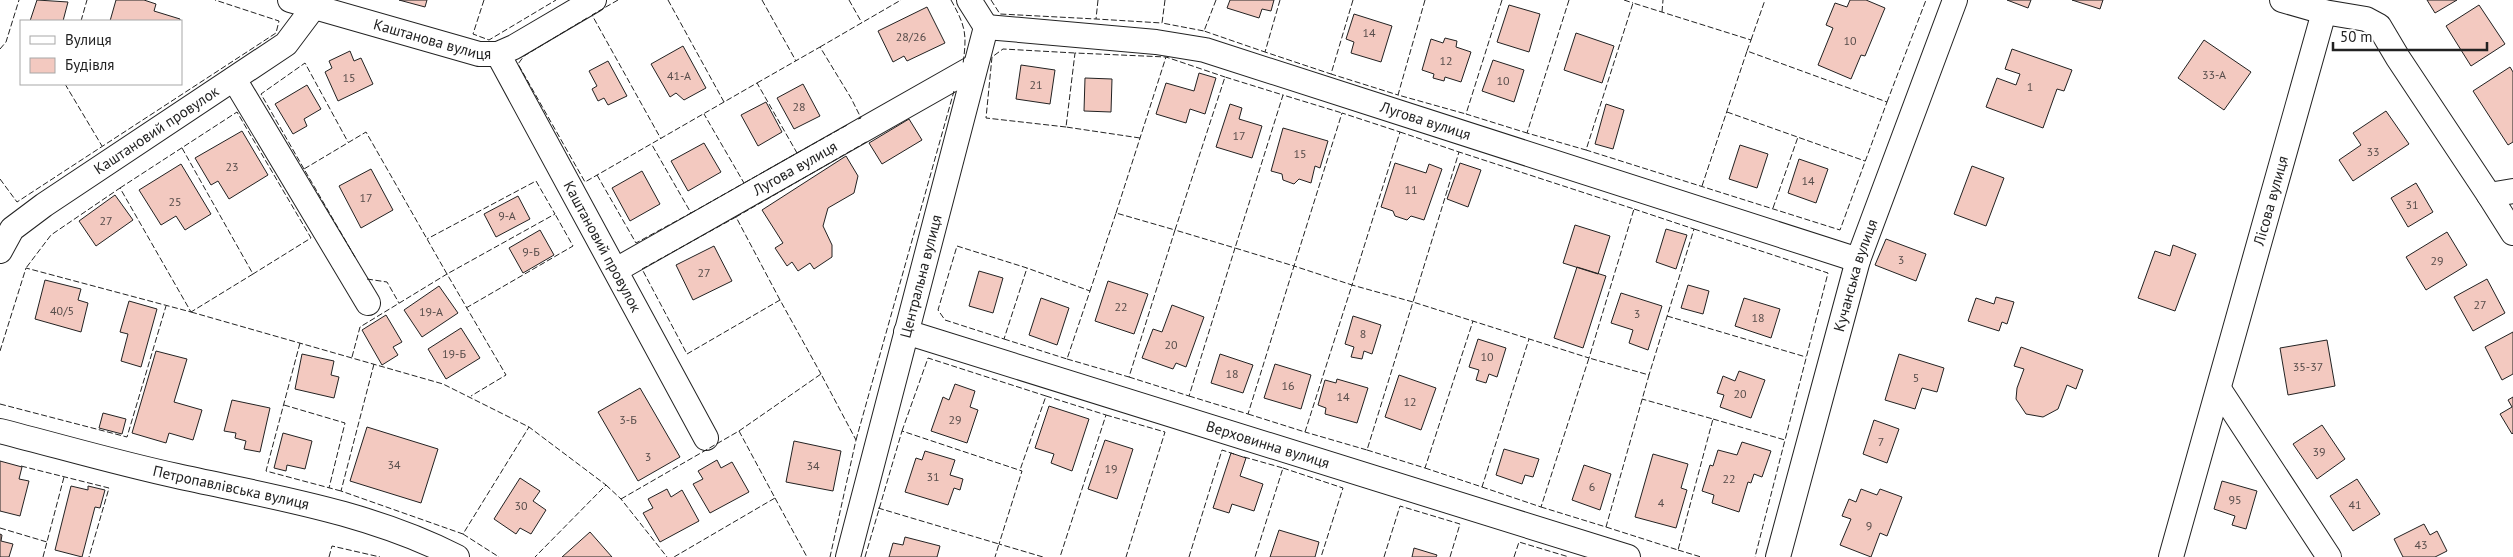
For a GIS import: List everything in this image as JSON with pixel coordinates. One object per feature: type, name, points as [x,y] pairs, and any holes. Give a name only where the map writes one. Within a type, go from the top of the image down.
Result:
[{"type":"street","name":"Каштанова вулиця","points":[[290,0],[312,8],[479,54],[498,54],[514,48],[594,0]]},
{"type":"street","points":[[968,0],[986,27]]},
{"type":"street","name":"Кучанська вулиця","points":[[1778,557],[1858,260],[1954,0]]},
{"type":"street","points":[[2282,0],[2296,6],[2366,19],[2379,26],[2513,233]]},
{"type":"street","name":"Каштановий провулок","points":[[0,251],[12,229],[286,44],[312,8]]},
{"type":"street","name":"Лісова вулиця","points":[[2171,557],[2324,12]]},
{"type":"street","name":"Центральна вулиця","points":[[848,557],[974,67],[986,27]]},
{"type":"street","name":"Лугова вулиця","points":[[986,27],[1156,42],[1205,50],[1858,260]]},
{"type":"street","name":"Каштановий провулок","points":[[498,54],[706,438]]},
{"type":"street","name":"Лугова вулиця","points":[[616,270],[974,67]]},
{"type":"street","points":[[234,79],[368,303]]},
{"type":"street","points":[[2489,195],[2513,191]]},
{"type":"street","name":"Верховинна вулиця","points":[[906,332],[1628,557]]},
{"type":"street","points":[[2219,389],[2329,557]]},
{"type":"street","name":"Петропавлівська вулиця","points":[[0,431],[175,476],[275,497],[369,520],[429,543],[457,557]]},
{"type":"building","points":[[37,0],[68,2],[63,20],[30,20]]},
{"type":"building","points":[[116,0],[144,0],[156,4],[154,11],[180,19],[180,20],[110,20]]},
{"type":"building","points":[[399,0],[427,0],[425,7]]},
{"type":"building","points":[[1230,0],[1274,0],[1271,11],[1262,9],[1259,18],[1227,8]]},
{"type":"building","points":[[1850,0],[1866,0],[1885,8],[1865,56],[1861,55],[1851,79],[1818,65],[1833,28],[1826,25],[1835,3],[1847,7]]},
{"type":"building","points":[[2007,0],[2031,0],[2028,8]]},
{"type":"building","points":[[2072,0],[2103,0],[2100,9]]},
{"type":"building","points":[[2427,0],[2457,0],[2435,13]]},
{"type":"building","points":[[1509,5],[1540,14],[1529,52],[1497,42]]},
{"type":"building","points":[[2479,5],[2505,44],[2471,66],[2446,26]]},
{"type":"building","points":[[927,7],[945,43],[907,61],[904,56],[893,62],[878,31]]},
{"type":"building","points":[[1354,14],[1392,26],[1381,62],[1351,53],[1354,42],[1346,39]]},
{"type":"building","points":[[1576,33],[1614,46],[1602,83],[1564,70]]},
{"type":"building","points":[[1445,38],[1457,41],[1456,47],[1471,52],[1461,82],[1445,77],[1444,81],[1433,78],[1434,74],[1422,70],[1431,39],[1443,43]]},
{"type":"building","points":[[2204,40],[2251,72],[2224,110],[2178,78]]},
{"type":"building","points":[[683,46],[706,88],[684,100],[676,93],[670,97],[651,64]]},
{"type":"building","points":[[2012,49],[2072,70],[2064,91],[2057,89],[2043,128],[1986,107],[1997,78],[2016,85],[2020,74],[2005,69]]},
{"type":"building","points":[[350,51],[354,61],[361,58],[373,84],[338,101],[325,72],[332,68],[329,61]]},
{"type":"building","points":[[1493,60],[1524,70],[1514,102],[1482,91]]},
{"type":"building","points":[[608,61],[627,96],[608,105],[604,98],[598,101],[592,89],[597,86],[589,71]]},
{"type":"building","points":[[1021,65],[1055,70],[1050,104],[1016,99]]},
{"type":"building","points":[[2510,67],[2513,72],[2513,142],[2508,145],[2473,91]]},
{"type":"building","points":[[1199,73],[1216,78],[1205,114],[1190,109],[1186,123],[1156,114],[1166,83],[1194,91]]},
{"type":"building","points":[[1085,78],[1112,79],[1111,112],[1084,111]]},
{"type":"building","points":[[803,84],[820,116],[794,129],[777,98]]},
{"type":"building","points":[[307,85],[321,109],[304,119],[307,126],[293,134],[275,104]]},
{"type":"building","points":[[766,102],[782,132],[758,146],[741,115]]},
{"type":"building","points":[[1230,104],[1242,108],[1239,119],[1262,126],[1252,158],[1216,147]]},
{"type":"building","points":[[1606,104],[1624,110],[1613,149],[1595,144]]},
{"type":"building","points":[[2386,111],[2409,144],[2353,181],[2339,160],[2361,145],[2353,133]]},
{"type":"building","points":[[909,119],[922,140],[882,164],[869,143]]},
{"type":"building","points":[[1283,128],[1328,141],[1320,168],[1315,166],[1311,183],[1299,179],[1294,184],[1283,180],[1282,174],[1271,171]]},
{"type":"building","points":[[242,131],[268,175],[229,199],[218,181],[211,185],[195,158]]},
{"type":"building","points":[[704,143],[721,172],[688,191],[671,161]]},
{"type":"building","points":[[1740,145],[1768,154],[1757,188],[1729,179]]},
{"type":"building","points":[[846,156],[858,176],[854,193],[828,208],[823,226],[832,245],[832,257],[814,269],[810,263],[798,271],[792,262],[787,266],[775,248],[783,243],[762,210]]},
{"type":"building","points":[[1799,159],[1828,169],[1816,203],[1788,193]]},
{"type":"building","points":[[1395,163],[1426,173],[1429,164],[1442,169],[1424,220],[1411,216],[1407,220],[1395,216],[1393,211],[1381,207]]},
{"type":"building","points":[[1460,163],[1481,170],[1468,207],[1447,199]]},
{"type":"building","points":[[181,164],[211,214],[185,230],[176,216],[161,225],[139,190]]},
{"type":"building","points":[[1972,166],[2004,178],[1986,226],[1954,214]]},
{"type":"building","points":[[371,169],[393,210],[361,228],[339,186]]},
{"type":"building","points":[[642,171],[660,204],[630,221],[612,188]]},
{"type":"building","points":[[2416,183],[2433,212],[2408,227],[2391,198]]},
{"type":"building","points":[[115,195],[133,220],[96,246],[79,221]]},
{"type":"building","points":[[518,196],[530,219],[496,237],[484,214]]},
{"type":"building","points":[[1575,225],[1610,236],[1598,274],[1563,263]]},
{"type":"building","points":[[1666,229],[1687,235],[1676,269],[1656,262]]},
{"type":"building","points":[[540,230],[554,255],[523,273],[509,248]]},
{"type":"building","points":[[2447,232],[2467,265],[2426,290],[2406,257]]},
{"type":"building","points":[[1886,239],[1926,254],[1916,281],[1875,265]]},
{"type":"building","points":[[2173,245],[2196,254],[2175,311],[2138,298],[2155,251],[2170,256]]},
{"type":"building","points":[[714,246],[732,281],[693,300],[676,265]]},
{"type":"building","points":[[1577,267],[1606,276],[1583,348],[1554,338]]},
{"type":"building","points":[[979,271],[1003,278],[993,313],[969,306]]},
{"type":"building","points":[[2487,279],[2505,313],[2473,331],[2454,297]]},
{"type":"building","points":[[45,280],[81,289],[78,300],[88,303],[81,332],[35,319]]},
{"type":"building","points":[[1108,281],[1148,294],[1134,334],[1095,321]]},
{"type":"building","points":[[1688,285],[1709,291],[1703,314],[1681,308]]},
{"type":"building","points":[[439,286],[458,313],[422,337],[404,310]]},
{"type":"building","points":[[1621,293],[1662,306],[1648,350],[1629,343],[1633,330],[1611,323]]},
{"type":"building","points":[[1996,297],[2014,302],[2007,324],[2002,322],[1999,331],[1968,321],[1976,298],[1994,304]]},
{"type":"building","points":[[1041,298],[1069,308],[1057,345],[1029,335]]},
{"type":"building","points":[[1744,298],[1780,309],[1771,338],[1735,326]]},
{"type":"building","points":[[129,301],[157,309],[141,367],[121,361],[128,334],[120,332]]},
{"type":"building","points":[[1172,305],[1204,317],[1186,367],[1176,363],[1173,369],[1142,358],[1153,329],[1162,332]]},
{"type":"building","points":[[386,315],[402,342],[393,347],[398,355],[382,365],[362,330]]},
{"type":"building","points":[[1353,316],[1381,325],[1372,354],[1364,351],[1362,359],[1351,357],[1354,347],[1345,344]]},
{"type":"building","points":[[461,328],[480,358],[446,379],[428,349]]},
{"type":"building","points":[[2513,332],[2513,374],[2502,380],[2485,347]]},
{"type":"building","points":[[1478,339],[1506,348],[1497,377],[1489,374],[1486,383],[1476,380],[1479,370],[1469,367]]},
{"type":"building","points":[[2327,340],[2335,386],[2288,395],[2280,348]]},
{"type":"building","points":[[2021,347],[2083,370],[2076,389],[2067,385],[2058,409],[2043,417],[2026,414],[2016,399],[2017,388],[2024,369],[2014,366]]},
{"type":"building","points":[[156,351],[187,359],[174,402],[202,410],[193,440],[169,433],[166,443],[132,433]]},
{"type":"building","points":[[302,354],[334,361],[331,375],[339,377],[334,398],[295,389]]},
{"type":"building","points":[[1220,354],[1253,365],[1243,393],[1211,383]]},
{"type":"building","points":[[1899,354],[1944,368],[1937,392],[1922,388],[1915,409],[1885,400]]},
{"type":"building","points":[[1275,364],[1311,375],[1301,409],[1264,398]]},
{"type":"building","points":[[1739,371],[1765,380],[1751,418],[1720,407],[1724,395],[1717,393],[1723,376],[1735,381]]},
{"type":"building","points":[[1399,375],[1436,388],[1421,430],[1385,417]]},
{"type":"building","points":[[1337,379],[1368,388],[1357,423],[1325,414],[1326,408],[1318,405],[1325,380],[1336,383]]},
{"type":"building","points":[[955,384],[975,391],[970,407],[978,410],[967,443],[931,431],[943,397],[949,400]]},
{"type":"building","points":[[640,388],[680,457],[638,481],[598,412]]},
{"type":"building","points":[[2513,397],[2512,434],[2500,414],[2512,407],[2508,400]]},
{"type":"building","points":[[232,400],[270,408],[260,452],[244,449],[246,441],[235,438],[236,433],[224,431]]},
{"type":"building","points":[[1049,406],[1089,419],[1072,471],[1051,463],[1054,454],[1035,448]]},
{"type":"building","points":[[103,413],[126,419],[122,434],[99,428]]},
{"type":"building","points":[[1874,420],[1899,429],[1887,463],[1863,454]]},
{"type":"building","points":[[2322,425],[2345,459],[2317,479],[2293,444]]},
{"type":"building","points":[[367,427],[438,449],[421,503],[350,481]]},
{"type":"building","points":[[283,433],[312,441],[305,469],[287,465],[286,471],[274,468]]},
{"type":"building","points":[[1105,440],[1133,449],[1117,499],[1088,489]]},
{"type":"building","points":[[794,441],[841,451],[833,491],[786,482]]},
{"type":"building","points":[[1742,442],[1771,451],[1762,477],[1754,474],[1751,483],[1748,482],[1739,512],[1712,503],[1714,495],[1702,491],[1710,465],[1713,466],[1718,450],[1737,455]]},
{"type":"building","points":[[1504,449],[1539,459],[1533,477],[1525,475],[1522,484],[1496,475]]},
{"type":"building","points":[[925,451],[955,460],[950,475],[963,479],[960,490],[954,488],[948,505],[905,492],[916,458],[922,460]]},
{"type":"building","points":[[1231,453],[1246,458],[1240,476],[1263,484],[1254,511],[1232,504],[1229,513],[1213,508]]},
{"type":"building","points":[[1653,454],[1688,464],[1681,488],[1687,490],[1676,528],[1635,517]]},
{"type":"building","points":[[717,460],[721,468],[732,462],[749,492],[710,513],[693,484],[703,479],[698,471]]},
{"type":"building","points":[[0,461],[22,467],[19,479],[29,481],[20,516],[0,511]]},
{"type":"building","points":[[1584,465],[1611,474],[1600,510],[1572,500]]},
{"type":"building","points":[[520,478],[540,491],[533,501],[546,510],[531,534],[520,528],[516,534],[494,519]]},
{"type":"building","points":[[2357,479],[2380,514],[2353,531],[2330,496]]},
{"type":"building","points":[[2222,481],[2257,491],[2246,529],[2232,525],[2235,516],[2214,509]]},
{"type":"building","points":[[71,486],[88,490],[88,486],[105,490],[100,508],[95,507],[82,557],[55,550]]},
{"type":"building","points":[[667,489],[671,497],[682,490],[699,521],[660,542],[643,513],[653,508],[648,499]]},
{"type":"building","points":[[1861,489],[1877,495],[1880,489],[1902,497],[1887,536],[1880,533],[1871,557],[1840,545],[1851,519],[1842,516],[1849,499],[1856,502]]},
{"type":"building","points":[[2424,524],[2430,535],[2437,531],[2447,551],[2435,557],[2403,557],[2394,539]]},
{"type":"building","points":[[1279,530],[1319,542],[1315,557],[1270,557]]},
{"type":"building","points":[[590,532],[612,557],[562,557]]},
{"type":"building","points":[[0,534],[2,535],[1,541],[13,544],[9,557],[0,557]]},
{"type":"building","points":[[905,537],[940,546],[937,557],[889,557],[893,543],[903,545]]},
{"type":"building","points":[[1414,548],[1437,555],[1436,557],[1412,557]]},
{"type":"fence","points":[[0,49],[6,42],[19,0]]},
{"type":"fence","points":[[81,20],[87,0]]},
{"type":"fence","points":[[0,179],[17,202],[276,33],[279,21],[215,0]]},
{"type":"fence","points":[[484,0],[473,34],[489,40],[556,0]]},
{"type":"fence","points":[[618,0],[592,15],[661,139]]},
{"type":"fence","points":[[668,0],[724,102]]},
{"type":"fence","points":[[762,0],[796,61]]},
{"type":"fence","points":[[849,0],[862,23]]},
{"type":"fence","points":[[820,47],[901,0]]},
{"type":"fence","points":[[951,0],[960,17],[964,31],[963,64]]},
{"type":"fence","points":[[991,0],[1000,14],[1096,19]]},
{"type":"fence","points":[[1098,0],[1096,19],[1162,23]]},
{"type":"fence","points":[[1165,0],[1162,23],[1204,31]]},
{"type":"fence","points":[[1216,0],[1204,31],[1265,52]]},
{"type":"fence","points":[[1280,0],[1265,52],[1331,74]]},
{"type":"fence","points":[[1353,0],[1331,74],[1398,95]]},
{"type":"fence","points":[[1425,0],[1398,95],[1466,114]]},
{"type":"fence","points":[[1502,0],[1466,114],[1527,133]]},
{"type":"fence","points":[[1569,0],[1527,133],[1586,150]]},
{"type":"fence","points":[[1624,0],[1633,3]]},
{"type":"fence","points":[[1662,12],[1663,0]]},
{"type":"fence","points":[[1751,40],[1765,0]]},
{"type":"fence","points":[[1887,102],[1926,0]]},
{"type":"fence","points":[[1702,186],[1747,51],[1887,102],[1840,230],[1586,150],[1633,3],[1751,40],[1747,51]]},
{"type":"fence","points":[[587,18],[524,56],[518,64],[585,182],[757,83],[797,153],[744,183]]},
{"type":"fence","points":[[757,83],[820,47],[851,98],[861,118],[858,119]]},
{"type":"fence","points":[[1066,127],[986,118],[992,57],[1003,49],[1075,53]]},
{"type":"fence","points":[[1140,138],[1066,127],[1075,53],[1166,57]]},
{"type":"fence","points":[[1116,213],[1166,57],[1225,77]]},
{"type":"fence","points":[[304,169],[261,94],[305,63],[348,142]]},
{"type":"fence","points":[[1129,377],[1189,396],[1235,248],[1175,230],[1225,77],[1283,95]]},
{"type":"fence","points":[[66,85],[102,146]]},
{"type":"fence","points":[[856,440],[954,91]]},
{"type":"fence","points":[[1189,396],[1248,414],[1294,266],[1235,248],[1283,95],[1342,113]]},
{"type":"fence","points":[[120,188],[237,112],[311,238],[253,274]]},
{"type":"fence","points":[[1727,112],[1865,161]]},
{"type":"fence","points":[[1248,414],[1305,432],[1352,285],[1294,266],[1342,113],[1400,132],[1352,285],[1413,302],[1367,450],[1305,432]]},
{"type":"fence","points":[[691,213],[744,183],[704,114]]},
{"type":"fence","points":[[797,153],[849,124]]},
{"type":"fence","points":[[355,257],[304,169],[366,132],[447,274],[555,214],[536,181],[427,239]]},
{"type":"fence","points":[[1400,132],[1459,152],[1413,302],[1589,358],[1634,209],[1459,152]]},
{"type":"fence","points":[[1773,208],[1798,137]]},
{"type":"fence","points":[[736,217],[868,141]]},
{"type":"fence","points":[[597,175],[636,243],[691,213],[652,145]]},
{"type":"fence","points":[[182,148],[253,274],[191,312]]},
{"type":"fence","points":[[0,351],[26,268],[191,312],[120,188],[51,235],[26,268]]},
{"type":"fence","points":[[1634,209],[1694,229],[1649,375]]},
{"type":"fence","points":[[1067,359],[1129,377],[1175,230],[1116,213],[1090,291]]},
{"type":"fence","points":[[466,308],[573,246],[555,214]]},
{"type":"fence","points":[[780,300],[736,217],[642,269],[687,354],[780,300],[821,374]]},
{"type":"fence","points":[[1694,229],[1828,273],[1785,440]]},
{"type":"fence","points":[[957,246],[1027,268],[1004,339],[945,320],[938,310],[957,246]]},
{"type":"fence","points":[[1004,339],[1067,359],[1090,291],[1027,268]]},
{"type":"fence","points":[[352,357],[360,327],[447,274],[506,375],[471,396]]},
{"type":"fence","points":[[367,279],[387,282],[399,303]]},
{"type":"fence","points":[[0,404],[127,437],[166,306]]},
{"type":"fence","points":[[191,312],[443,384],[529,427],[606,485],[535,557]]},
{"type":"fence","points":[[1667,316],[1806,357]]},
{"type":"fence","points":[[1367,450],[1425,468],[1473,321]]},
{"type":"fence","points":[[1425,468],[1482,487],[1529,339]]},
{"type":"fence","points":[[300,343],[266,471],[341,491]]},
{"type":"fence","points":[[902,431],[928,358],[1046,396],[1020,470]]},
{"type":"fence","points":[[1482,487],[1541,507],[1589,358],[1649,375],[1606,527],[1541,507]]},
{"type":"fence","points":[[374,364],[341,491],[463,534],[529,427]]},
{"type":"fence","points":[[739,431],[821,374],[856,440],[830,557]]},
{"type":"fence","points":[[1046,396],[1106,415],[1060,557]]},
{"type":"fence","points":[[1606,527],[1678,550],[1713,419],[1642,399]]},
{"type":"fence","points":[[284,405],[345,423],[329,488]]},
{"type":"fence","points":[[1106,415],[1165,432],[1126,557]]},
{"type":"fence","points":[[1713,419],[1785,440],[1755,557]]},
{"type":"fence","points":[[621,499],[739,431],[775,498],[674,557]]},
{"type":"fence","points":[[865,557],[902,431],[1022,471],[999,544],[1043,557]]},
{"type":"fence","points":[[1189,557],[1222,450],[1234,454]]},
{"type":"fence","points":[[1244,457],[1283,468],[1255,557]]},
{"type":"fence","points":[[21,466],[109,488],[89,557]]},
{"type":"fence","points":[[1283,468],[1343,488],[1321,557]]},
{"type":"fence","points":[[43,557],[64,477]]},
{"type":"fence","points":[[606,485],[621,499],[667,557]]},
{"type":"fence","points":[[775,498],[807,557]]},
{"type":"fence","points":[[1384,557],[1400,506],[1460,524],[1450,557]]},
{"type":"fence","points":[[878,508],[999,544],[995,557]]},
{"type":"fence","points":[[0,528],[47,542]]},
{"type":"fence","points":[[463,534],[499,557]]},
{"type":"fence","points":[[1514,557],[1519,542],[1569,557]]},
{"type":"fence","points":[[329,557],[332,546],[380,557]]},
{"type":"fence","points":[[1678,550],[1701,557]]}]
